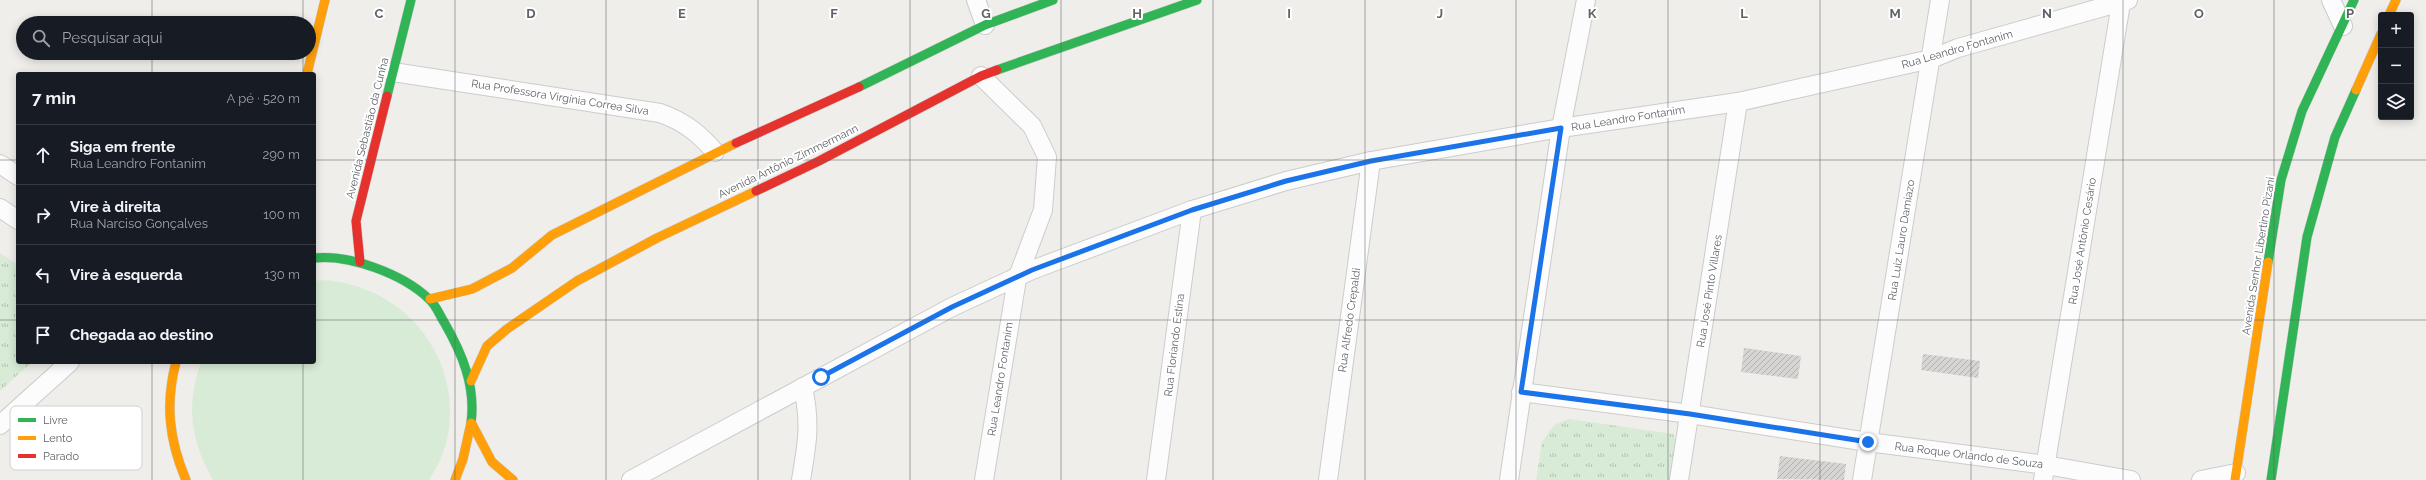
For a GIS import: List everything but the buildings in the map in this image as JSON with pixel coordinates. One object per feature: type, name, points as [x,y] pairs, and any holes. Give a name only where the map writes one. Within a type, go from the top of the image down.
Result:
[{"type":"street","points":[[316,37],[325,0]]},
{"type":"street","name":"Avenida Sebastião da Cunha","points":[[360,262],[356,220],[411,0]]},
{"type":"street","points":[[976,0],[985,25]]},
{"type":"street","points":[[430,300],[472,289],[512,268],[552,235],[715,152],[882,78],[985,25],[1053,0]]},
{"type":"street","name":"Avenida Antônio Zimmermann","points":[[470,381],[487,346],[507,329],[578,280],[664,235],[819,161],[981,76],[1197,0]]},
{"type":"street","points":[[1509,480],[1561,128],[1586,0]]},
{"type":"street","name":"Rua Luiz Lauro Damiazo","points":[[1862,480],[1940,0]]},
{"type":"street","points":[[2332,0],[2343,26]]},
{"type":"street","name":"Avenida Senhor Libertino Pizani","points":[[2236,477],[2281,180],[2302,111],[2354,0]]},
{"type":"street","points":[[2390,12],[2396,0]]},
{"type":"street","name":"Rua Leandro Fontanim","points":[[633,480],[952,307],[1018,279],[1032,270],[1192,210],[1286,181],[1371,161],[1561,128],[1738,102],[1930,59],[1958,48],[2124,2]]},
{"type":"street","name":"Rua José Antônio Cesário","points":[[2045,472],[2124,2]]},
{"type":"street","points":[[2271,480],[2307,238],[2336,137],[2378,41]]},
{"type":"street","points":[[307,72],[310,60]]},
{"type":"street","name":"Rua Professora Virgínia Correa Silva","points":[[393,72],[660,113],[684,124],[706,141],[715,152]]},
{"type":"street","name":"Rua Leandro Fontanim","points":[[981,76],[1032,126],[1047,157],[1043,210],[1018,279],[984,480]]},
{"type":"street","name":"Rua José Pinto Villares","points":[[1679,480],[1738,102]]},
{"type":"street","name":"Rua Alfredo Crepaldi","points":[[1328,480],[1371,161]]},
{"type":"street","points":[[0,164],[16,175]]},
{"type":"street","points":[[0,208],[16,219]]},
{"type":"street","name":"Rua Floriando Estina","points":[[1156,480],[1192,210]]},
{"type":"street","points":[[316,258],[360,262],[400,279],[430,300],[457,341],[470,381],[472,424],[466,457],[455,480]]},
{"type":"street","points":[[21,406],[68,364]]},
{"type":"street","points":[[163,364],[170,383]]},
{"type":"street","points":[[175,364],[170,383],[168,420],[175,456],[186,480]]},
{"type":"street","points":[[801,480],[809,435],[807,409],[803,387]]},
{"type":"street","name":"Rua Roque Orlando de Souza","points":[[1521,392],[1690,414],[2045,472],[2131,480]]},
{"type":"street","points":[[0,425],[10,416]]},
{"type":"street","points":[[472,424],[492,462],[513,480]]},
{"type":"street","points":[[2201,480],[2236,477]]},
{"type":"green space","points":[[0,253],[16,264],[16,364],[30,364],[0,391]]},
{"type":"green space","points":[[316,281],[338,282],[362,288],[376,294],[396,306],[414,322],[428,340],[440,361],[447,383],[450,406],[449,430],[439,463],[429,480],[213,480],[205,465],[195,436],[192,408],[196,378],[200,364],[316,364]]},
{"type":"green space","points":[[1569,419],[1673,434],[1677,443],[1674,480],[1536,480],[1542,442],[1554,425]]},
{"type":"traffic: fast","points":[[387,96],[411,0]]},
{"type":"traffic: fast","points":[[859,87],[985,25],[1053,0]]},
{"type":"traffic: fast","points":[[997,70],[1197,0]]},
{"type":"traffic: fast","points":[[2268,262],[2281,180],[2302,111],[2354,0]]},
{"type":"traffic: fast","points":[[2271,480],[2307,237],[2335,137],[2356,90]]},
{"type":"traffic: fast","points":[[316,258],[343,259],[375,268],[405,281],[431,301],[451,334],[466,370],[471,396],[471,423]]},
{"type":"traffic: slow","points":[[316,37],[325,0]]},
{"type":"traffic: slow","points":[[2390,12],[2396,0]]},
{"type":"traffic: slow","points":[[2356,90],[2378,41]]},
{"type":"traffic: slow","points":[[307,72],[310,60]]},
{"type":"traffic: slow","points":[[430,299],[472,289],[512,268],[552,235],[736,143]]},
{"type":"traffic: slow","points":[[471,381],[487,346],[507,329],[577,281],[657,238],[756,191]]},
{"type":"traffic: slow","points":[[2235,480],[2268,262]]},
{"type":"traffic: slow","points":[[176,364],[171,393],[170,422],[176,451],[186,480]]},
{"type":"traffic: slow","points":[[455,480],[463,459],[471,423]]},
{"type":"traffic: slow","points":[[472,424],[492,462],[513,480]]},
{"type":"traffic: jam","points":[[756,191],[819,161],[981,76],[997,70]]},
{"type":"traffic: jam","points":[[736,143],[859,87]]},
{"type":"traffic: jam","points":[[360,262],[356,221],[387,96]]},
{"type":"route","points":[[821,377],[952,307],[1018,279],[1032,270],[1192,210],[1286,181],[1371,161],[1561,128],[1521,392],[1690,414],[1868,442]]}]
